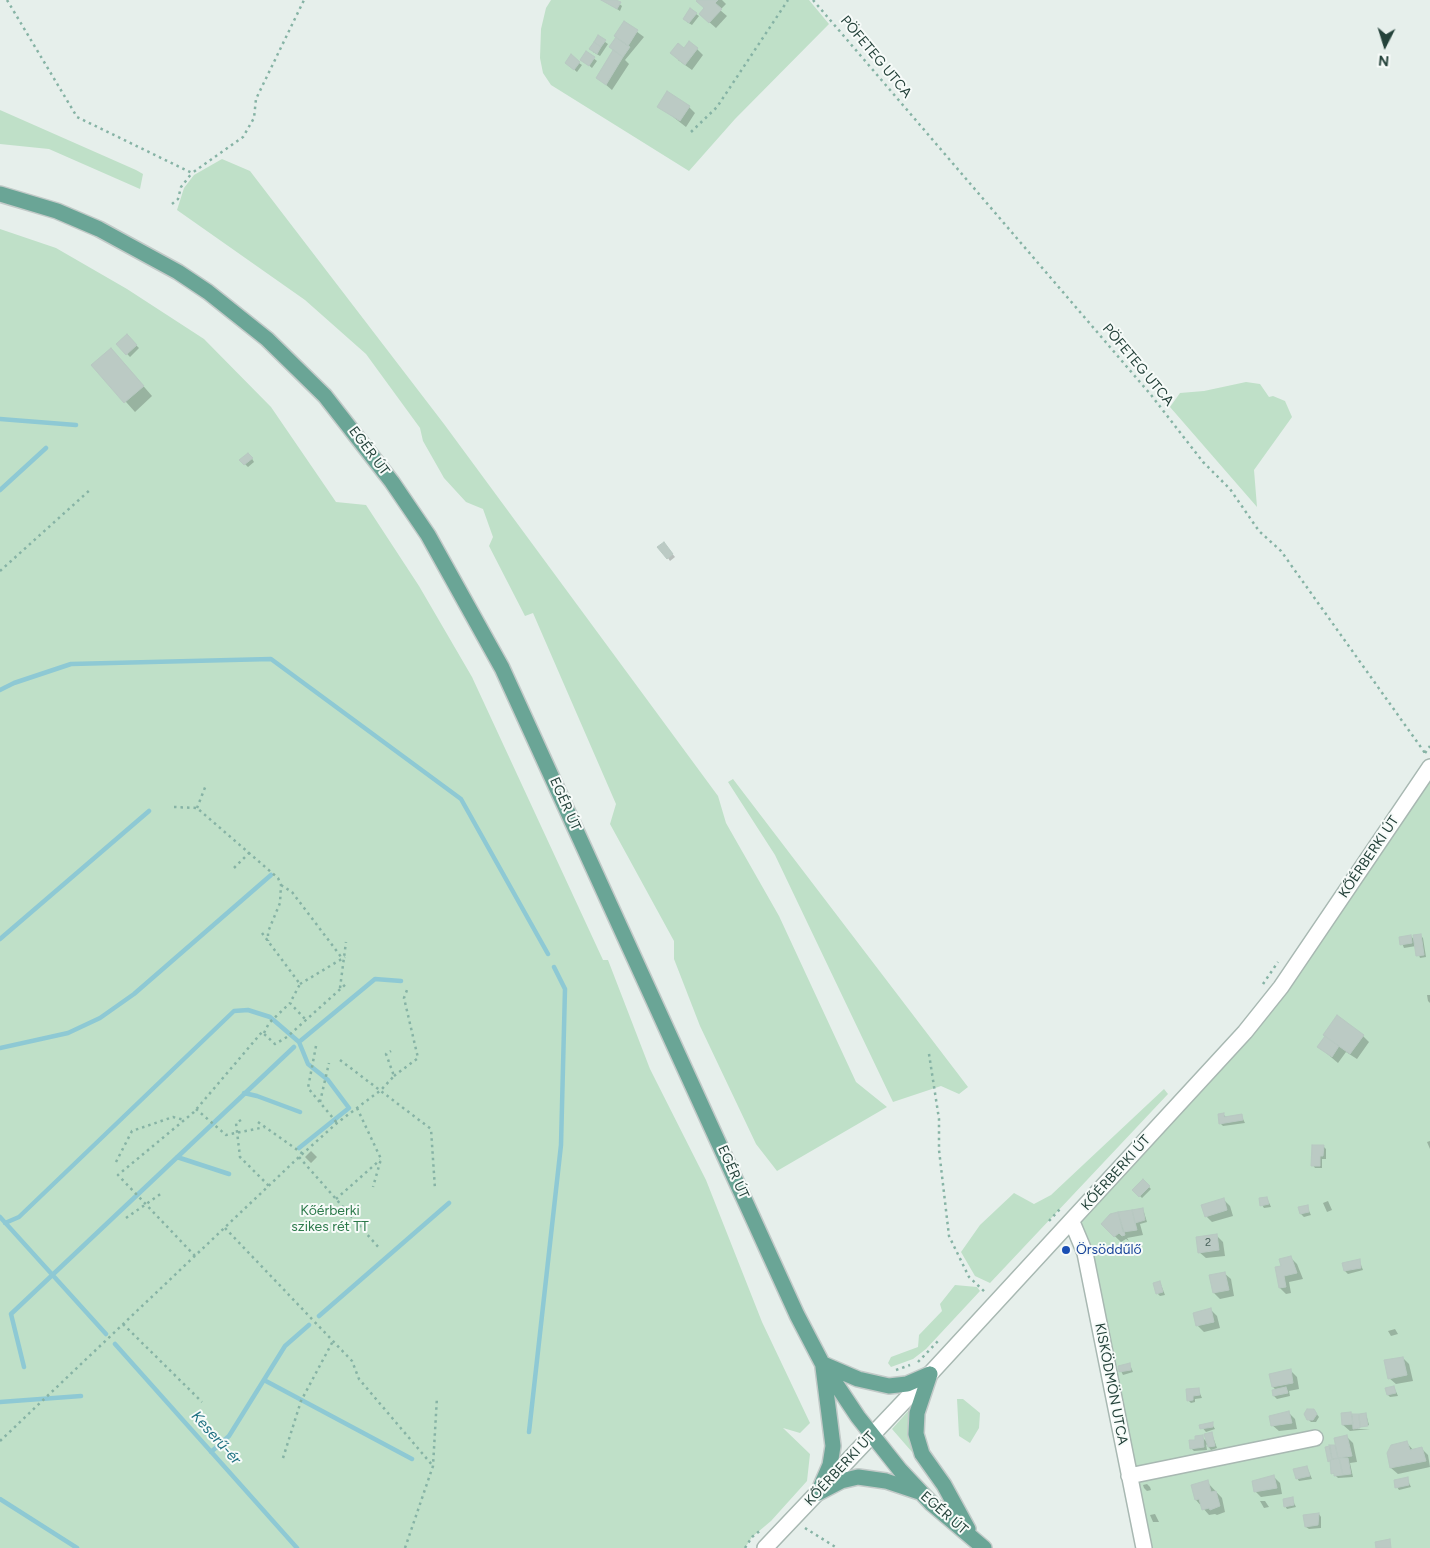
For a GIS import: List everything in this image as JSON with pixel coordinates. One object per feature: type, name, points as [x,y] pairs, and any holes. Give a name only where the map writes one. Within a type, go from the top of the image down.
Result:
[{"type":"main road","name":"EGÉR ÚT","points":[[0,194],[57,211],[99,229],[171,267],[208,292],[267,339],[325,396],[392,482],[428,535],[506,676],[797,1315],[822,1364],[872,1435],[919,1492],[978,1543]]},
{"type":"main road","points":[[822,1364],[858,1379],[888,1386],[907,1384],[930,1374]]},
{"type":"main road","points":[[818,1493],[830,1465],[833,1446],[822,1364]]},
{"type":"main road","points":[[930,1374],[918,1413],[918,1441],[922,1454],[944,1485],[978,1543]]},
{"type":"main road","points":[[818,1493],[841,1481],[858,1477],[886,1481],[919,1492]]},
{"type":"street","name":"KŐÉRBERKI ÚT","points":[[765,1548],[997,1303],[1257,1017],[1286,978],[1425,760]]},
{"type":"street","name":"KISKÖDMÖN UTCA","points":[[1072,1222],[1085,1253],[1144,1548]]},
{"type":"street","points":[[1129,1476],[1316,1438]]},
{"type":"path","points":[[7,0],[77,117],[192,173]]},
{"type":"path","points":[[172,204],[178,199],[181,187],[192,173],[243,137],[254,118],[256,99],[304,0]]},
{"type":"path","points":[[691,132],[717,107],[788,0]]},
{"type":"path","name":"PÖFETEG UTCA","points":[[813,0],[1151,395],[1203,462],[1230,489],[1259,530],[1281,551],[1425,760],[1430,757]]},
{"type":"path","points":[[0,571],[91,489]]},
{"type":"path","points":[[1425,760],[1430,746]]},
{"type":"path","points":[[197,808],[206,785]]},
{"type":"path","points":[[174,807],[197,808],[270,868],[281,885],[292,892],[343,957]]},
{"type":"path","points":[[234,868],[250,852]]},
{"type":"path","points":[[268,941],[268,932],[280,903],[281,885]]},
{"type":"path","points":[[262,933],[300,984]]},
{"type":"path","points":[[340,989],[346,942]]},
{"type":"path","points":[[195,1256],[118,1175],[196,1109],[262,1032],[264,1033],[269,1022],[290,1003],[300,984],[343,957]]},
{"type":"path","points":[[1263,984],[1280,960]]},
{"type":"path","points":[[264,1033],[275,1044],[306,1020],[346,984]]},
{"type":"path","points":[[0,1441],[299,1157],[338,1123],[381,1090],[394,1076],[418,1058],[404,998],[407,990]]},
{"type":"path","points":[[290,1003],[306,1020]]},
{"type":"path","points":[[316,1046],[308,1088],[338,1123]]},
{"type":"path","points":[[391,1050],[386,1054],[394,1076]]},
{"type":"path","points":[[929,1054],[939,1119],[939,1150],[949,1236],[970,1277],[997,1303]]},
{"type":"path","points":[[340,1060],[430,1129],[435,1190]]},
{"type":"path","points":[[320,1102],[330,1063]]},
{"type":"path","points":[[357,1108],[381,1159],[373,1187]]},
{"type":"path","points":[[196,1109],[226,1135],[265,1126]]},
{"type":"path","points":[[116,1162],[132,1131],[173,1117],[184,1120]]},
{"type":"path","points":[[241,1120],[236,1123],[240,1156],[269,1186]]},
{"type":"path","points":[[258,1122],[303,1154]]},
{"type":"path","points":[[299,1157],[380,1249]]},
{"type":"path","points":[[336,1199],[381,1159]]},
{"type":"path","points":[[126,1218],[144,1203],[162,1193]]},
{"type":"path","points":[[1047,1224],[1065,1204]]},
{"type":"path","points":[[225,1228],[352,1361],[359,1380],[433,1466]]},
{"type":"path","points":[[979,1299],[992,1285]]},
{"type":"path","points":[[123,1324],[202,1402]]},
{"type":"path","points":[[888,1386],[891,1372],[919,1361],[946,1334]]},
{"type":"path","points":[[283,1458],[301,1401],[333,1341]]},
{"type":"path","points":[[405,1548],[433,1466],[437,1397]]},
{"type":"path","points":[[792,1520],[837,1548]]},
{"type":"green space","points":[[551,0],[809,0],[829,24],[735,119],[689,171],[551,85],[543,73],[540,58],[541,29],[546,8]]},
{"type":"green space","points":[[0,110],[136,170],[143,174],[140,189],[49,149],[0,144]]},
{"type":"green space","points":[[222,159],[250,171],[444,424],[718,796],[726,823],[779,916],[856,1082],[887,1107],[777,1171],[756,1144],[700,1026],[674,959],[674,941],[610,824],[616,804],[533,613],[525,616],[489,546],[493,537],[483,509],[466,502],[444,478],[423,441],[420,428],[366,354],[305,300],[177,210],[184,188],[194,175]]},
{"type":"green space","name":"Kőérberki szikes rét TT","points":[[0,229],[56,248],[127,289],[204,339],[271,407],[336,502],[366,505],[419,586],[472,677],[603,960],[608,960],[650,1069],[706,1180],[762,1322],[810,1423],[800,1433],[783,1428],[810,1454],[807,1481],[771,1521],[752,1537],[745,1548],[0,1548]]},
{"type":"green space","points":[[1246,382],[1260,384],[1269,397],[1273,396],[1285,401],[1292,417],[1254,470],[1257,507],[1170,407],[1180,393],[1204,391]]},
{"type":"green space","points":[[1430,767],[1430,1548],[1144,1548],[1072,1222],[1245,1032]]},
{"type":"green space","points":[[733,779],[968,1087],[959,1094],[941,1086],[893,1102],[775,855],[728,782]]},
{"type":"green space","points":[[1164,1089],[1168,1094],[990,1283],[975,1276],[961,1252],[980,1225],[1014,1193],[1034,1204],[1051,1195]]},
{"type":"green space","points":[[955,1285],[977,1287],[980,1291],[926,1349],[913,1359],[891,1367],[888,1363],[891,1357],[918,1347],[919,1335],[942,1311],[940,1304]]},
{"type":"green space","points":[[957,1399],[963,1399],[980,1413],[979,1428],[970,1443],[959,1436]]},
{"type":"green space","points":[[910,1409],[914,1451],[912,1452],[892,1429]]},
{"type":"building","points":[[601,0],[616,0],[621,2],[617,9]]},
{"type":"building","points":[[697,0],[718,0],[715,3],[722,9],[709,23],[699,14],[704,8]]},
{"type":"building","points":[[690,8],[697,13],[689,23],[683,19]]},
{"type":"building","points":[[624,21],[638,30],[628,46],[614,36]]},
{"type":"building","points":[[598,35],[606,40],[601,47],[594,42]]},
{"type":"building","points":[[616,37],[630,47],[623,57],[609,47]]},
{"type":"building","points":[[689,41],[698,48],[685,65],[670,53],[678,43],[684,48]]},
{"type":"building","points":[[594,42],[601,47],[597,54],[589,49]]},
{"type":"building","points":[[613,50],[623,57],[606,85],[596,78]]},
{"type":"building","points":[[586,51],[595,57],[589,66],[580,60]]},
{"type":"building","points":[[571,54],[580,62],[574,70],[565,63]]},
{"type":"building","points":[[667,91],[690,106],[680,121],[657,107]]},
{"type":"building","points":[[127,334],[137,345],[126,355],[116,344]]},
{"type":"building","points":[[111,348],[144,386],[124,403],[91,365]]},
{"type":"building","points":[[248,453],[253,458],[244,465],[239,460]]},
{"type":"building","points":[[664,542],[673,554],[667,559],[657,547]]},
{"type":"building","points":[[1421,934],[1424,955],[1416,956],[1413,935]]},
{"type":"building","points":[[1411,935],[1412,943],[1400,945],[1399,937]]},
{"type":"building","points":[[1337,1015],[1364,1035],[1350,1054],[1323,1035]]},
{"type":"building","points":[[1325,1036],[1339,1046],[1332,1057],[1317,1047]]},
{"type":"building","points":[[1224,1113],[1224,1117],[1242,1114],[1243,1120],[1219,1124],[1218,1114]]},
{"type":"building","points":[[1312,1145],[1324,1145],[1323,1156],[1320,1156],[1320,1166],[1311,1166]]},
{"type":"building","points":[[1143,1179],[1150,1186],[1139,1197],[1132,1190]]},
{"type":"building","points":[[1267,1197],[1269,1204],[1260,1206],[1259,1198]]},
{"type":"building","points":[[1224,1198],[1227,1210],[1205,1217],[1201,1205]]},
{"type":"building","points":[[1308,1205],[1309,1212],[1300,1214],[1298,1207]]},
{"type":"building","points":[[1143,1208],[1145,1220],[1135,1223],[1132,1210]]},
{"type":"building","points":[[1132,1210],[1137,1230],[1123,1232],[1118,1212]]},
{"type":"building","points":[[1118,1212],[1125,1235],[1122,1236],[1119,1233],[1114,1237],[1101,1224],[1110,1214]]},
{"type":"building","points":[[1217,1234],[1219,1250],[1198,1253],[1196,1237]]},
{"type":"building","points":[[1291,1256],[1297,1273],[1284,1276],[1286,1287],[1279,1288],[1275,1267],[1281,1266],[1279,1259]]},
{"type":"building","points":[[1360,1259],[1361,1268],[1344,1271],[1342,1263]]},
{"type":"building","points":[[1225,1272],[1229,1290],[1213,1293],[1209,1275]]},
{"type":"building","points":[[1160,1281],[1163,1292],[1156,1294],[1153,1283]]},
{"type":"building","points":[[1211,1308],[1214,1322],[1196,1326],[1193,1313]]},
{"type":"building","points":[[1403,1357],[1407,1375],[1388,1379],[1384,1360]]},
{"type":"building","points":[[1130,1363],[1131,1370],[1119,1372],[1118,1366]]},
{"type":"building","points":[[1291,1369],[1293,1383],[1272,1387],[1269,1374]]},
{"type":"building","points":[[1394,1386],[1396,1393],[1387,1395],[1385,1388]]},
{"type":"building","points":[[1286,1387],[1288,1393],[1273,1396],[1272,1390]]},
{"type":"building","points":[[1199,1388],[1200,1395],[1193,1396],[1193,1400],[1187,1401],[1186,1389]]},
{"type":"building","points":[[1307,1409],[1314,1409],[1317,1414],[1313,1420],[1307,1420],[1304,1414]]},
{"type":"building","points":[[1289,1411],[1292,1423],[1271,1426],[1269,1416]]},
{"type":"building","points":[[1351,1412],[1353,1424],[1342,1425],[1341,1413]]},
{"type":"building","points":[[1366,1413],[1368,1426],[1360,1427],[1359,1414]]},
{"type":"building","points":[[1352,1414],[1359,1414],[1360,1428],[1353,1429]]},
{"type":"building","points":[[1213,1422],[1213,1427],[1200,1429],[1199,1425]]},
{"type":"building","points":[[1212,1432],[1215,1446],[1208,1447],[1204,1434]]},
{"type":"building","points":[[1203,1435],[1204,1447],[1190,1449],[1189,1440],[1195,1440],[1195,1436]]},
{"type":"building","points":[[1347,1435],[1352,1456],[1338,1458],[1334,1438]]},
{"type":"building","points":[[1407,1441],[1410,1450],[1422,1447],[1426,1461],[1390,1468],[1387,1453],[1391,1445]]},
{"type":"building","points":[[1329,1445],[1335,1445],[1338,1458],[1332,1459]]},
{"type":"building","points":[[1330,1446],[1332,1459],[1328,1462],[1325,1447]]},
{"type":"building","points":[[1339,1458],[1348,1458],[1351,1474],[1343,1475]]},
{"type":"building","points":[[1339,1458],[1343,1475],[1334,1476],[1334,1473],[1331,1474],[1330,1460]]},
{"type":"building","points":[[1307,1466],[1310,1476],[1296,1479],[1293,1469]]},
{"type":"building","points":[[1274,1475],[1277,1488],[1254,1492],[1252,1481]]},
{"type":"building","points":[[1408,1477],[1409,1485],[1395,1488],[1394,1480]]},
{"type":"building","points":[[1208,1480],[1211,1492],[1216,1491],[1220,1506],[1210,1510],[1209,1508],[1202,1510],[1199,1499],[1195,1500],[1191,1485]]},
{"type":"building","points":[[1293,1497],[1294,1505],[1284,1507],[1283,1499]]},
{"type":"building","points":[[1319,1513],[1318,1525],[1305,1527],[1303,1515]]},
{"type":"building","points":[[1390,1539],[1391,1548],[1376,1548],[1375,1542]]},
{"type":"waterway","points":[[0,419],[76,425]]},
{"type":"waterway","points":[[0,490],[46,448]]},
{"type":"waterway","points":[[0,690],[14,683],[71,664],[271,659],[461,799],[548,954]]},
{"type":"waterway","points":[[0,939],[149,811]]},
{"type":"waterway","points":[[0,1048],[68,1033],[100,1018],[134,994],[271,875]]},
{"type":"waterway","points":[[529,1432],[561,1145],[565,989],[554,967]]},
{"type":"waterway","points":[[299,1042],[375,979],[401,981]]},
{"type":"waterway","points":[[5,1223],[19,1217],[234,1011],[248,1010],[270,1017],[299,1042],[308,1064],[328,1080],[349,1108],[299,1148]]},
{"type":"waterway","points":[[24,1367],[11,1314],[294,1047]]},
{"type":"waterway","points":[[244,1093],[300,1112]]},
{"type":"waterway","points":[[177,1157],[229,1174]]},
{"type":"waterway","points":[[319,1316],[449,1203]]},
{"type":"waterway","name":"Keserű-ér","points":[[0,1217],[106,1334]]},
{"type":"waterway","points":[[211,1452],[229,1436],[285,1346],[309,1325]]},
{"type":"waterway","name":"Keserű-ér","points":[[115,1344],[297,1548]]},
{"type":"waterway","points":[[264,1380],[412,1459]]},
{"type":"waterway","points":[[0,1402],[81,1396]]},
{"type":"waterway","points":[[0,1499],[77,1548]]},
{"type":"place","name":"Örsöddűlő","points":[[1066,1250]]}]
